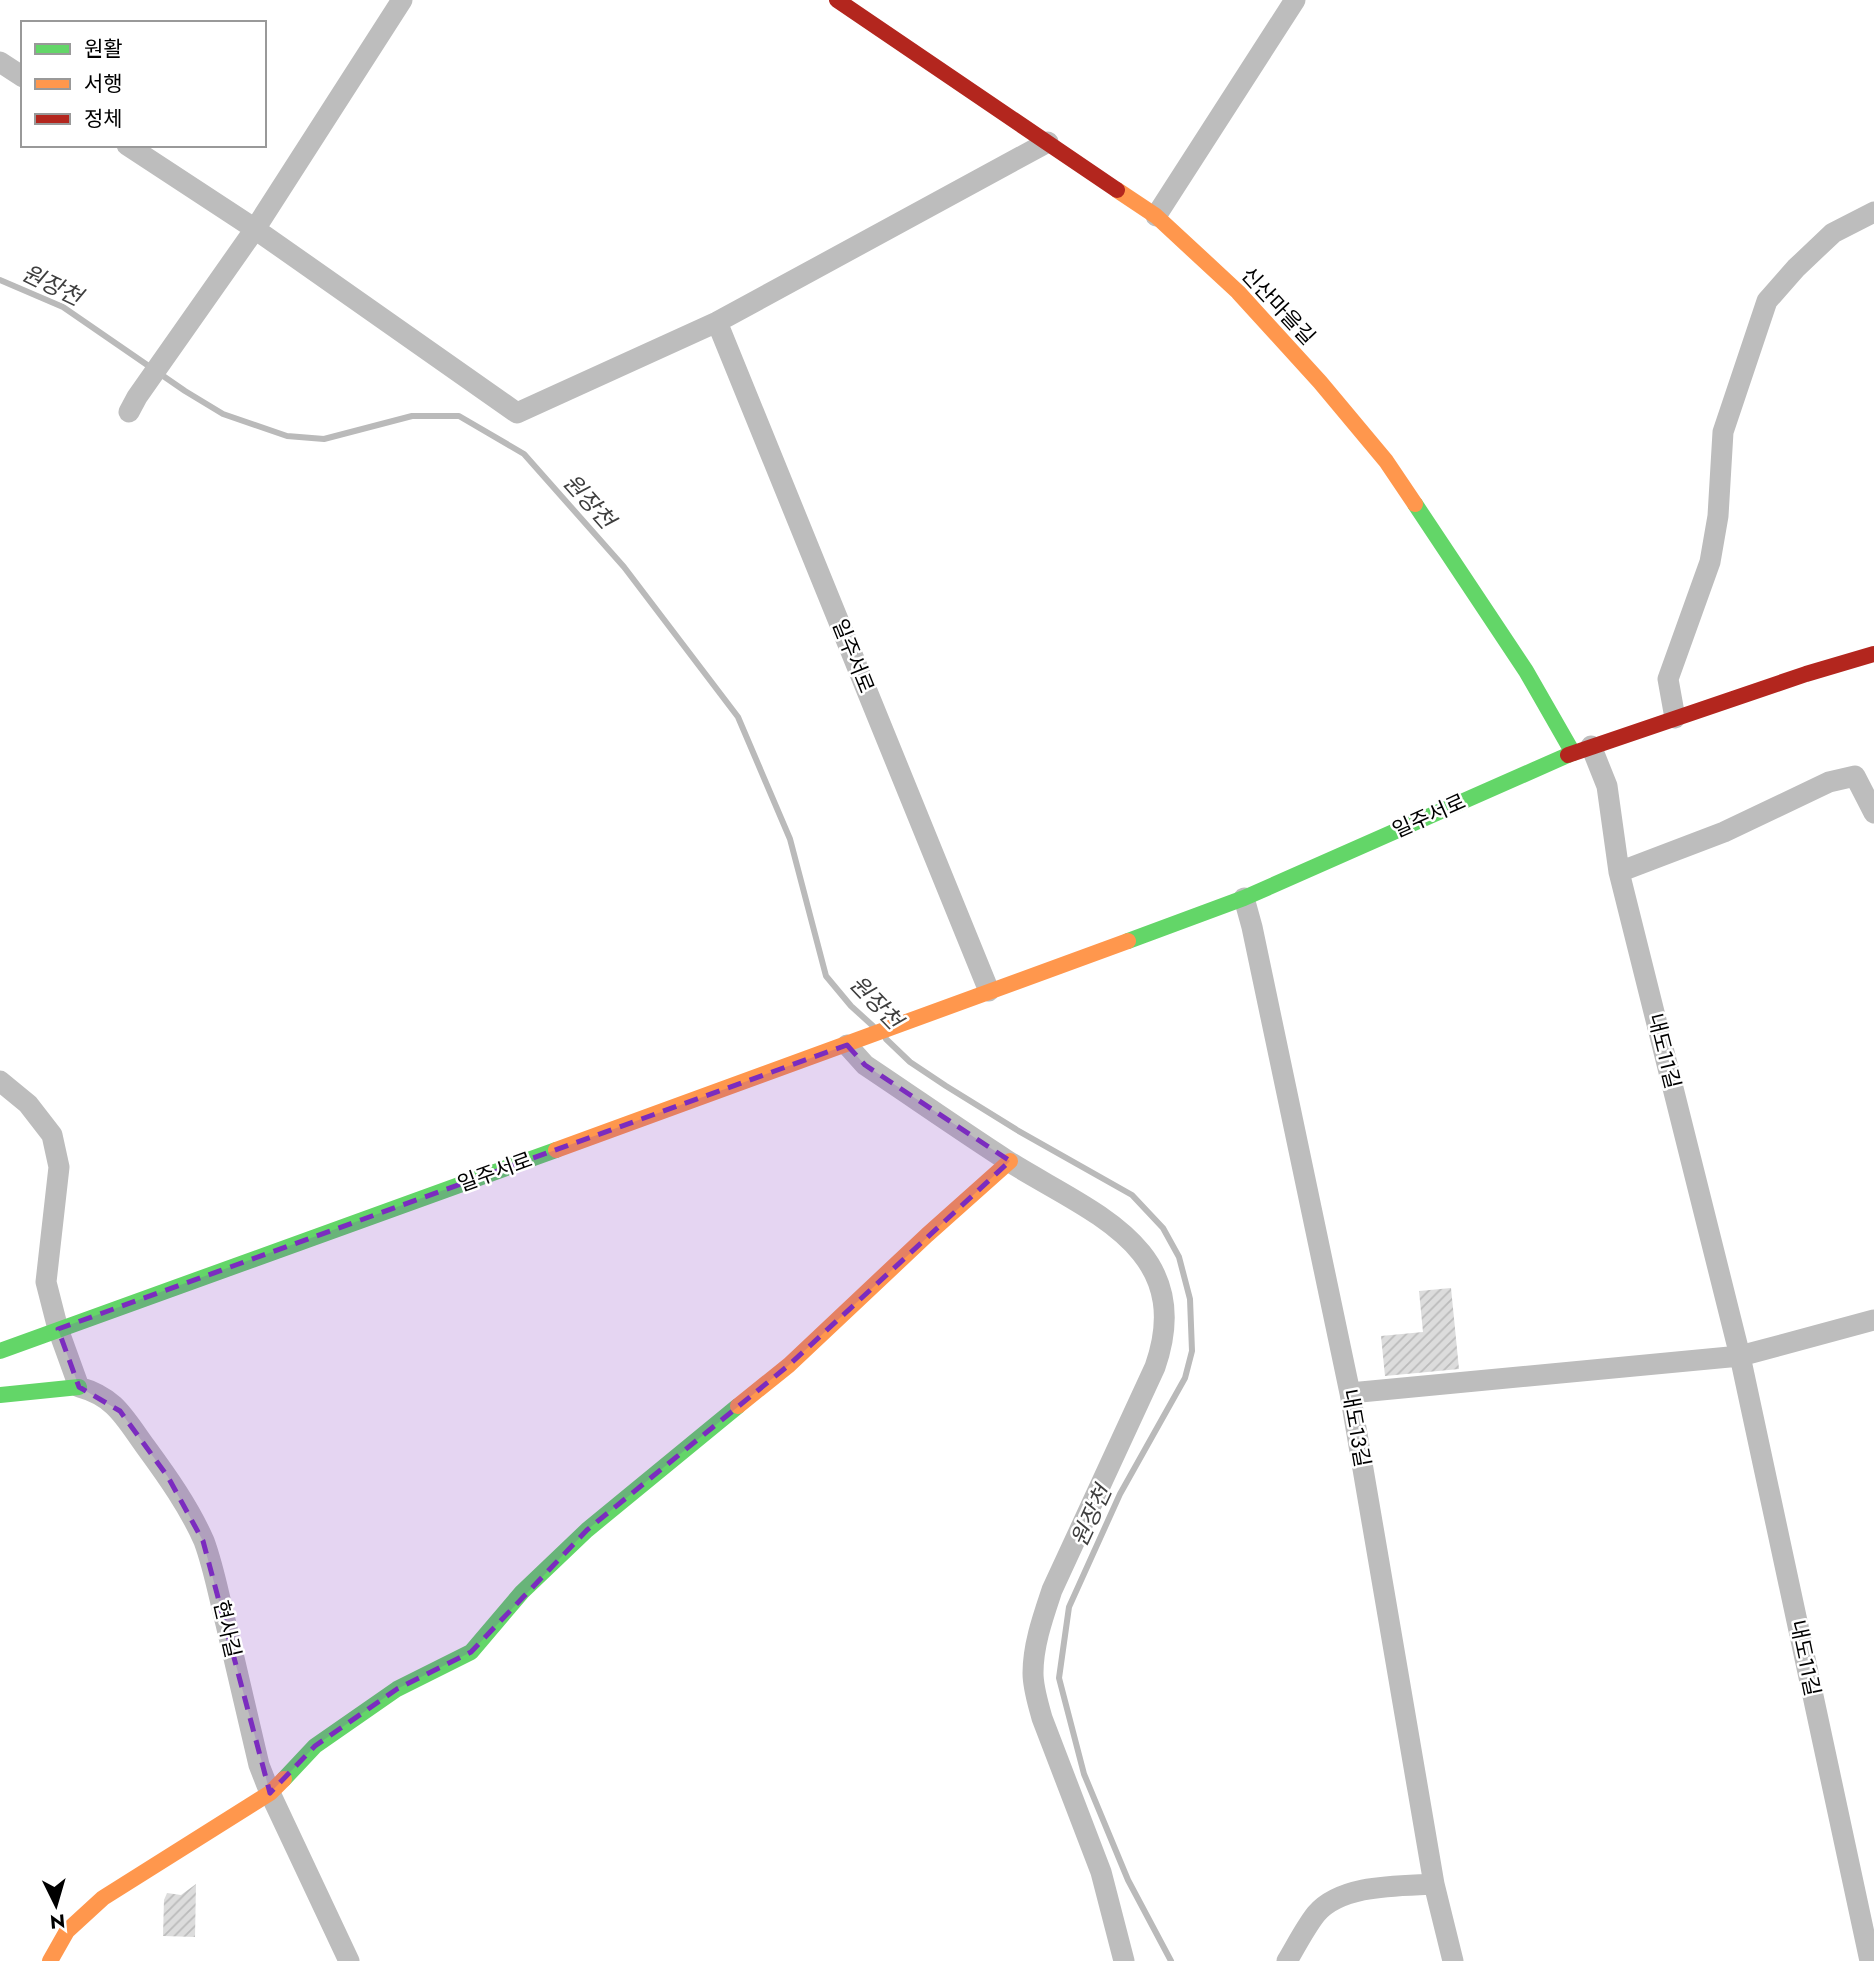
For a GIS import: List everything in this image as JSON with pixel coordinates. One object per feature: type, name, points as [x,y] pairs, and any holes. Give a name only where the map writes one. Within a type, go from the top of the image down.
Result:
[{"type":"street","points":[[133,405],[255,229],[402,0]]},
{"type":"street","name":"신산마을길","points":[[837,0],[1156,216],[1238,292],[1320,382],[1386,461],[1582,750]]},
{"type":"street","points":[[1156,216],[1295,0]]},
{"type":"street","points":[[0,62],[21,76]]},
{"type":"street","points":[[130,147],[255,229],[517,413],[717,322],[1048,142]]},
{"type":"street","points":[[1675,718],[1668,679],[1710,562],[1718,516],[1723,432],[1768,301],[1796,268],[1833,233],[1874,212]]},
{"type":"street","name":"일주서로","points":[[717,322],[989,991]]},
{"type":"street","name":"일주서로","points":[[0,1351],[1244,898],[1582,750],[1806,674],[1874,654]]},
{"type":"street","name":"내도11길","points":[[1582,750],[1606,786],[1619,872],[1740,1356],[1870,1961]]},
{"type":"street","points":[[1619,872],[1724,832],[1829,782],[1855,776],[1874,813]]},
{"type":"street","name":"내도13길","points":[[1244,898],[1350,1393],[1434,1884],[1453,1961]]},
{"type":"street","points":[[856,1041],[866,1065],[1010,1161],[1116,1226],[1147,1259],[1161,1289],[1164,1330],[1161,1349],[1052,1590],[1041,1622],[1033,1675],[1042,1718],[1101,1872],[1124,1961]]},
{"type":"street","points":[[0,1082],[28,1104],[52,1135],[59,1167],[46,1282],[58,1329],[79,1387],[0,1395]]},
{"type":"street","points":[[50,1961],[67,1931],[103,1898],[270,1793],[316,1746],[397,1689],[471,1652],[522,1592],[587,1530],[789,1365],[1010,1161]]},
{"type":"street","points":[[1350,1393],[1740,1356],[1874,1320]]},
{"type":"street","name":"현사길","points":[[79,1387],[108,1399],[120,1411],[189,1511],[214,1573],[259,1765],[349,1961]]},
{"type":"street","points":[[1287,1961],[1316,1913],[1332,1901],[1356,1892],[1434,1884]]},
{"type":"highlighted area","points":[[847,1045],[865,1065],[1010,1161],[789,1365],[587,1530],[471,1652],[397,1689],[315,1746],[270,1793],[203,1541],[168,1477],[120,1411],[79,1387],[58,1329]]},
{"type":"building","points":[[1451,1288],[1459,1369],[1385,1376],[1381,1336],[1423,1332],[1419,1291]]},
{"type":"building","points":[[196,1884],[195,1937],[163,1936],[164,1900],[167,1893],[181,1895]]},
{"type":"waterway","name":"원장천","points":[[0,280],[63,307],[223,414],[287,436],[324,439],[412,416],[459,416],[524,454],[624,567],[738,717],[790,839],[826,976],[851,1006],[873,1026]]},
{"type":"waterway","name":"원장천","points":[[886,1039],[910,1062],[946,1086],[1132,1195],[1163,1228],[1179,1257],[1190,1299],[1192,1351],[1185,1378],[1120,1494],[1069,1607],[1059,1678],[1084,1774],[1128,1880],[1171,1961]]},
{"type":"traffic: fast","points":[[1415,504],[1526,671],[1573,753]]},
{"type":"traffic: fast","points":[[1128,941],[1244,898],[1568,755]]},
{"type":"traffic: fast","points":[[0,1351],[556,1150]]},
{"type":"traffic: fast","points":[[0,1395],[79,1387]]},
{"type":"traffic: fast","points":[[284,1779],[315,1746],[397,1689],[471,1652],[522,1592],[587,1530],[738,1406]]},
{"type":"traffic: slow","points":[[1117,190],[1156,216],[1238,292],[1320,382],[1386,461],[1415,504]]},
{"type":"traffic: slow","points":[[556,1150],[1128,941]]},
{"type":"traffic: slow","points":[[738,1406],[789,1365],[1010,1161]]},
{"type":"traffic: slow","points":[[50,1961],[67,1931],[103,1898],[270,1793],[284,1779]]},
{"type":"traffic: jam","points":[[837,0],[1117,190]]},
{"type":"traffic: jam","points":[[1568,755],[1806,674],[1874,654]]}]
